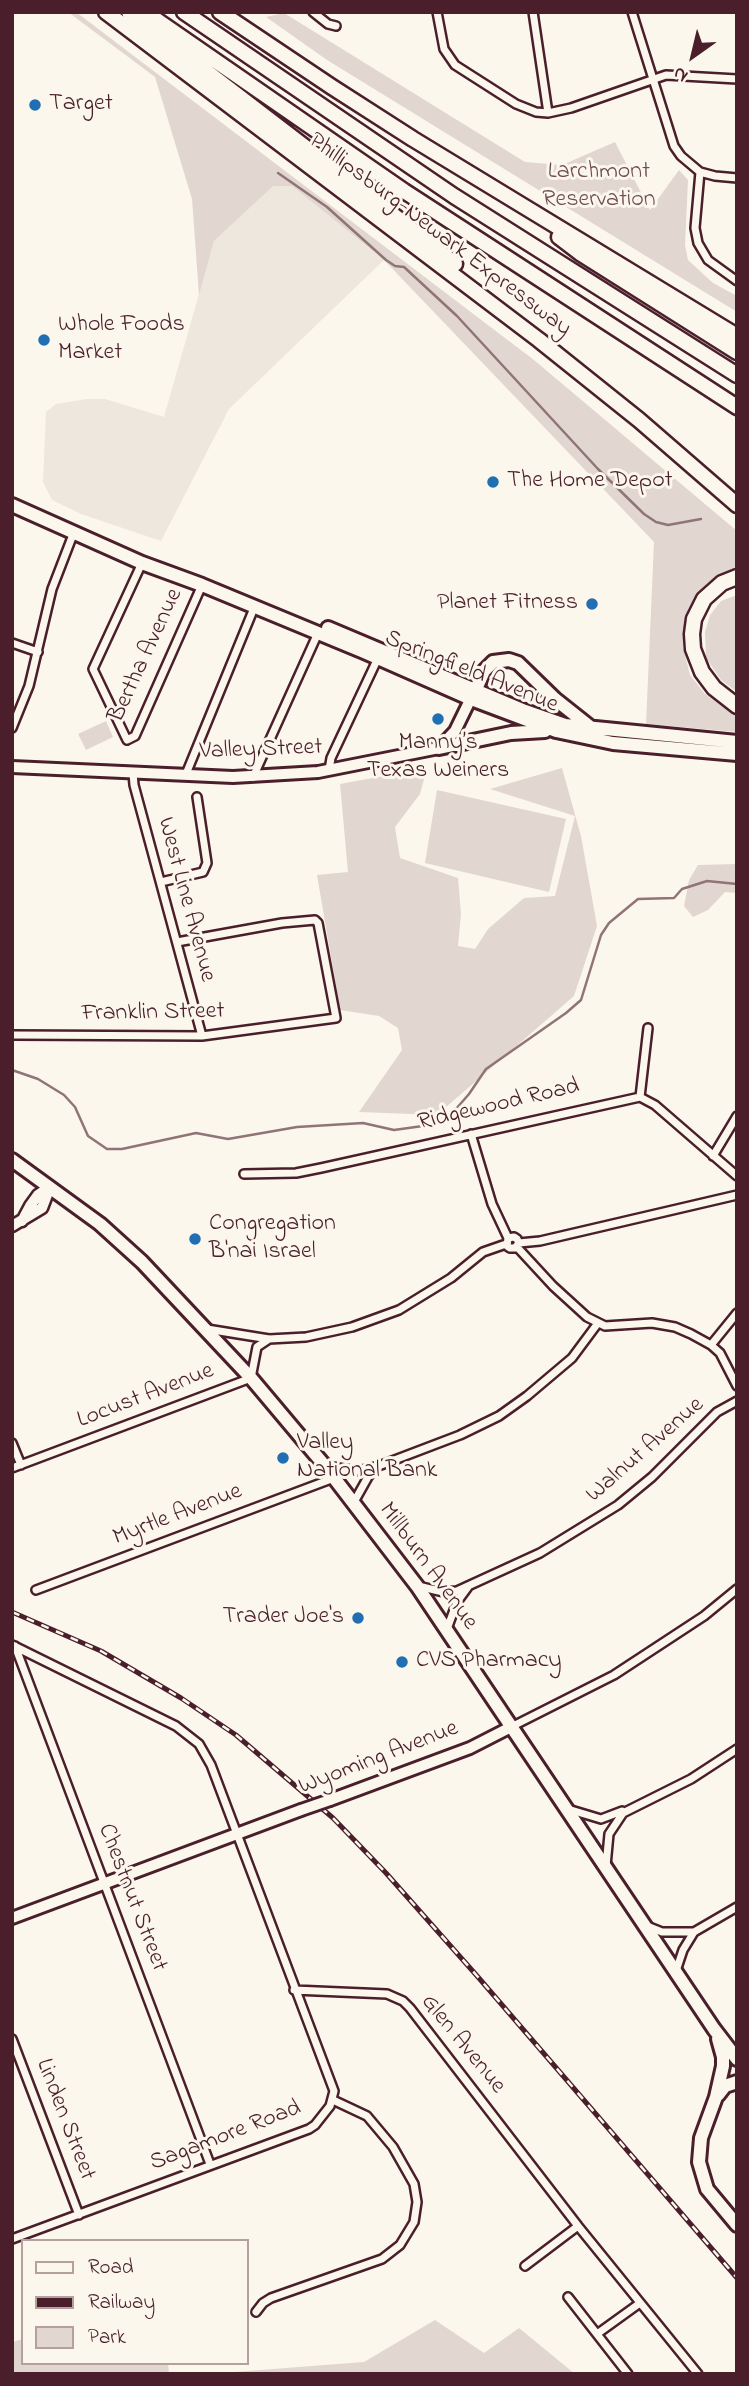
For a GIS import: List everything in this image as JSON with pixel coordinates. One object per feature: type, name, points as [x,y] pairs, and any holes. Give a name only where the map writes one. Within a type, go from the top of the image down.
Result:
[{"type":"highway","name":"Phillipsburg-Newark Expressway","points":[[106,12],[514,321],[615,400],[737,505]]},
{"type":"highway","points":[[129,12],[405,224],[461,269],[514,321]]},
{"type":"highway","name":"Phillipsburg-Newark Expressway","points":[[145,12],[404,191],[737,407]]},
{"type":"highway","name":"Phillipsburg-Newark Expressway","points":[[184,12],[454,196],[737,375]]},
{"type":"highway","points":[[220,12],[332,88],[737,336]]},
{"type":"highway","points":[[495,189],[580,253],[737,352]]},
{"type":"highway","points":[[737,577],[722,583],[704,599],[694,619],[691,634],[693,649],[702,672],[714,688],[737,706]]},
{"type":"main road","name":"Springfield Avenue","points":[[12,505],[142,563],[377,658],[551,720],[593,728],[737,742]]},
{"type":"main road","name":"Springfield Avenue","points":[[202,585],[239,593],[556,731],[604,741],[737,754]]},
{"type":"main road","points":[[439,748],[455,731],[484,671],[493,662],[509,660],[518,663],[555,699],[593,728]]},
{"type":"main road","points":[[439,748],[511,733],[556,731]]},
{"type":"main road","name":"Valley Street","points":[[12,767],[253,777],[329,770],[439,748]]},
{"type":"main road","name":"Millburn Avenue","points":[[12,1160],[100,1224],[142,1262],[251,1378],[325,1466],[447,1630],[714,2029],[732,2047],[737,2059]]},
{"type":"main road","name":"Wyoming Avenue","points":[[12,1918],[470,1748],[512,1727]]},
{"type":"main road","points":[[714,2029],[723,2057],[716,2097],[701,2138],[700,2170],[712,2196],[737,2225]]},
{"type":"main road","points":[[716,2097],[725,2086],[737,2082]]},
{"type":"street","points":[[313,12],[328,24],[336,26]]},
{"type":"street","points":[[437,12],[444,49],[449,58],[462,72],[523,108],[548,113],[571,108],[666,75],[737,79]]},
{"type":"street","points":[[533,12],[548,113]]},
{"type":"street","points":[[632,12],[674,146],[681,156],[700,172],[737,178]]},
{"type":"street","points":[[700,172],[695,228],[698,243],[708,260],[737,281]]},
{"type":"street","points":[[12,728],[29,686],[52,589],[74,533]]},
{"type":"street","name":"Bertha Avenue","points":[[142,563],[93,669],[125,739],[135,736],[202,585]]},
{"type":"street","points":[[186,774],[254,608]]},
{"type":"street","points":[[253,777],[318,633]]},
{"type":"street","points":[[12,643],[38,652]]},
{"type":"street","points":[[329,770],[331,758],[377,658]]},
{"type":"street","name":"West Line Avenue","points":[[133,773],[202,1036]]},
{"type":"street","points":[[161,882],[203,872],[207,863],[197,797]]},
{"type":"street","name":"Franklin Street","points":[[12,1035],[202,1036],[335,1017],[318,923],[314,920],[282,923],[177,942]]},
{"type":"street","points":[[648,1028],[640,1097],[655,1105],[737,1176]]},
{"type":"street","name":"Ridgewood Road","points":[[244,1174],[296,1172],[640,1097]]},
{"type":"street","points":[[713,1156],[737,1116]]},
{"type":"street","points":[[471,1134],[492,1204],[512,1249],[518,1245],[737,1195]]},
{"type":"street","points":[[17,1224],[38,1195],[50,1187]]},
{"type":"street","name":"Locust Avenue","points":[[206,1328],[269,1339],[306,1336],[367,1323],[399,1310],[427,1294],[483,1252],[507,1241]]},
{"type":"street","points":[[518,1245],[571,1303],[598,1323],[612,1326],[639,1322],[663,1324],[691,1334],[711,1345],[728,1367],[737,1386]]},
{"type":"street","points":[[711,1345],[737,1313]]},
{"type":"street","points":[[325,1466],[347,1471],[376,1467],[429,1448],[499,1416],[572,1359],[598,1323]]},
{"type":"street","name":"Locust Avenue","points":[[12,1468],[251,1378],[257,1346],[269,1339]]},
{"type":"street","name":"Walnut Avenue","points":[[416,1586],[443,1592],[469,1587],[540,1553],[601,1517],[652,1477],[717,1412],[737,1401]]},
{"type":"street","points":[[12,1443],[21,1465]]},
{"type":"street","points":[[354,1502],[376,1467]]},
{"type":"street","name":"Myrtle Avenue","points":[[36,1591],[334,1478]]},
{"type":"street","points":[[447,1630],[457,1602],[469,1587]]},
{"type":"street","name":"Wyoming Avenue","points":[[512,1727],[614,1675],[704,1616],[737,1589]]},
{"type":"street","points":[[13,1646],[190,1735],[206,1754],[294,1990]]},
{"type":"street","name":"Chestnut Street","points":[[13,1646],[210,2164]]},
{"type":"street","points":[[564,1803],[573,1812],[601,1819],[691,1779],[737,1749]]},
{"type":"street","points":[[606,1868],[609,1834],[616,1820],[629,1808]]},
{"type":"street","points":[[676,1972],[683,1950],[694,1932],[737,1907]]},
{"type":"street","points":[[645,1925],[662,1932],[694,1932]]},
{"type":"street","name":"Sagamore Road","points":[[12,2239],[309,2129],[321,2119],[333,2100],[334,2091],[294,1990]]},
{"type":"street","name":"Glen Avenue","points":[[294,1990],[387,1994],[403,2001],[418,2015],[639,2303],[698,2374]]},
{"type":"street","name":"Linden Street","points":[[12,2039],[79,2215]]},
{"type":"street","points":[[256,2312],[271,2298],[382,2259],[400,2245],[414,2222],[417,2202],[414,2184],[393,2147],[367,2116],[333,2100]]},
{"type":"street","points":[[525,2266],[579,2226]]},
{"type":"street","points":[[568,2297],[628,2374]]},
{"type":"street","points":[[597,2334],[639,2303]]},
{"type":"shaded area","points":[[272,186],[292,186],[384,260],[229,409],[161,541],[81,514],[52,500],[43,482],[46,412],[56,404],[105,399],[164,417],[214,241]]},
{"type":"green space","points":[[68,12],[76,12],[534,360],[737,531],[737,569],[707,584],[688,609],[683,647],[690,675],[705,694],[737,716],[737,732],[646,724],[654,542],[384,260],[292,186],[273,186],[214,241],[199,295],[192,199],[155,77]]},
{"type":"green space","name":"Larchmont Reservation","points":[[284,13],[525,162],[562,165],[615,142],[650,210],[679,170],[688,180],[685,245],[688,260],[713,283],[737,296],[737,312],[327,60],[266,17]]},
{"type":"green space","points":[[737,596],[737,692],[721,680],[706,658],[705,632],[710,615],[721,601]]},
{"type":"green space","points":[[106,721],[113,737],[86,750],[78,734]]},
{"type":"green space","points":[[427,768],[420,794],[395,827],[400,858],[458,878],[461,914],[458,946],[475,949],[488,929],[524,898],[555,896],[575,816],[490,789],[562,768],[581,836],[597,926],[574,996],[437,1115],[359,1112],[402,1050],[398,1028],[379,1016],[340,1010],[317,875],[348,872],[340,784]]},
{"type":"green space","points":[[437,790],[566,819],[549,892],[425,863]]},
{"type":"green space","points":[[737,864],[737,893],[725,892],[708,910],[693,917],[684,906],[689,880],[698,865]]},
{"type":"green space","points":[[435,2320],[484,2353],[519,2328],[575,2374],[208,2374],[364,2362]]},
{"type":"green space","points":[[21,2340],[21,2365],[168,2365],[169,2374],[12,2374],[12,2342]]},
{"type":"waterway","points":[[278,173],[327,207],[386,260],[395,266],[404,267],[457,316],[598,469],[644,514],[656,522],[668,525],[701,519]]},
{"type":"waterway","points":[[12,1070],[38,1079],[64,1095],[75,1107],[88,1136],[107,1149],[122,1149],[196,1133],[228,1139],[297,1127],[363,1123],[394,1130],[430,1125],[449,1117],[486,1069],[581,1000],[601,935],[609,923],[638,899],[674,898],[682,889],[707,881],[737,884]]},
{"type":"railway","points":[[12,1612],[101,1651],[181,1698],[236,1735],[333,1818],[386,1873],[478,1977],[737,2278]]},
{"type":"place","name":"Target","points":[[35,105]]},
{"type":"place","name":"Whole Foods Market","points":[[44,340]]},
{"type":"place","name":"The Home Depot","points":[[493,482]]},
{"type":"place","name":"Planet Fitness","points":[[592,604]]},
{"type":"place","name":"Manny’s Texas Weiners","points":[[438,719]]},
{"type":"place","name":"Congregation B'nai Israel","points":[[195,1239]]},
{"type":"place","name":"Valley National Bank","points":[[283,1458]]},
{"type":"place","name":"Trader Joe's","points":[[358,1618]]},
{"type":"place","name":"CVS Pharmacy","points":[[402,1662]]}]
